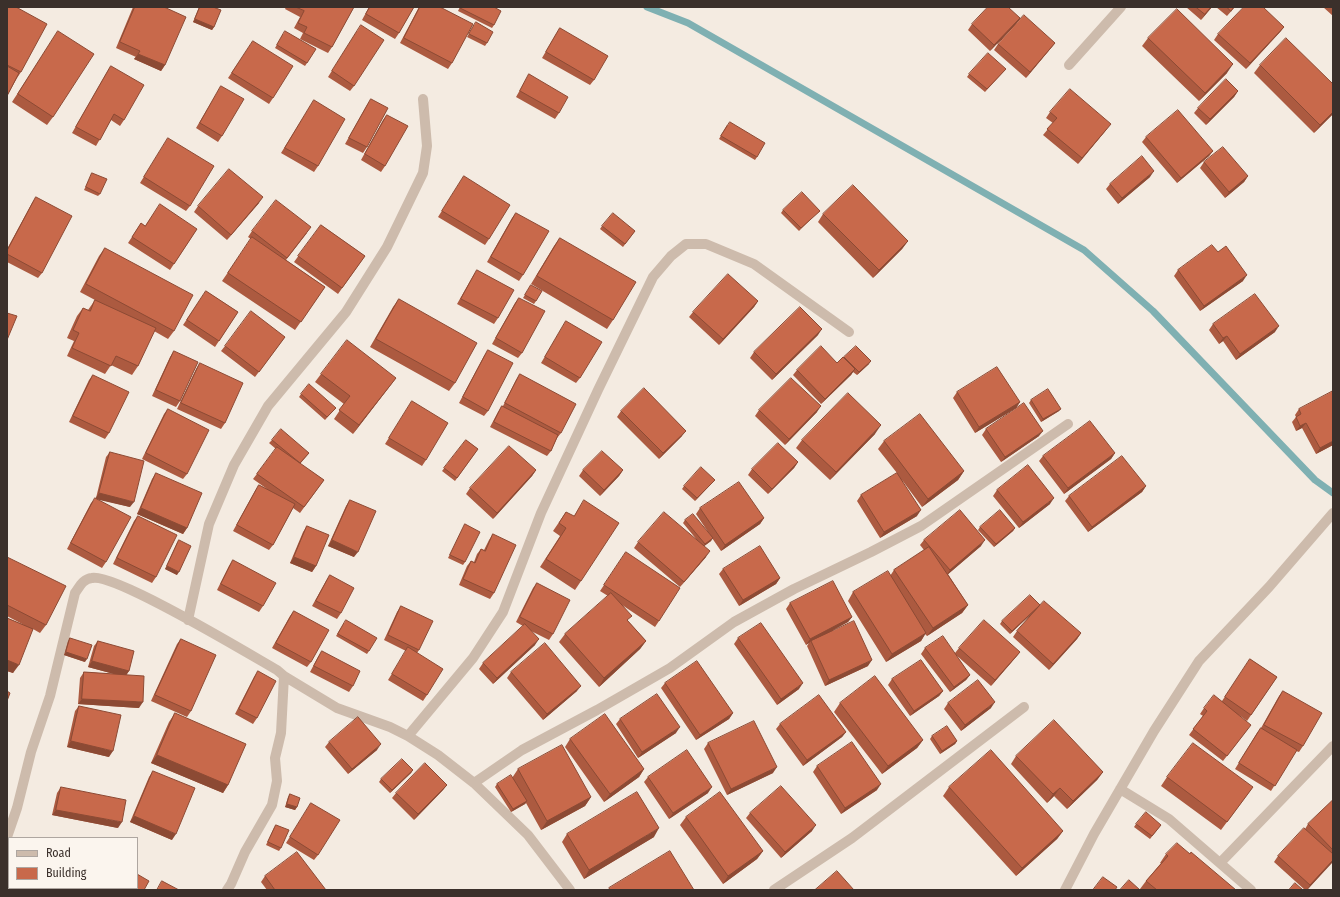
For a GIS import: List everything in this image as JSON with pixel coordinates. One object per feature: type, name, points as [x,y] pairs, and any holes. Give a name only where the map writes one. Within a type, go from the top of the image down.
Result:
[{"type":"street","points":[[1069,65],[1121,7]]},
{"type":"street","points":[[188,620],[209,524],[234,465],[268,406],[346,312],[387,247],[422,173],[426,146],[423,99]]},
{"type":"street","points":[[408,736],[474,658],[503,612],[541,513],[598,390],[653,277],[671,256],[686,244],[706,244],[754,264],[849,332]]},
{"type":"street","points":[[474,783],[522,750],[597,710],[670,668],[734,622],[794,589],[921,526],[1068,424]]},
{"type":"street","points":[[1064,890],[1094,834],[1154,731],[1199,661],[1269,587],[1333,513]]},
{"type":"street","points":[[7,837],[17,808],[31,752],[50,696],[75,593],[83,581],[93,577],[111,582],[156,602],[277,670],[284,676],[337,708],[408,736],[438,755],[474,783],[528,835],[570,890]]},
{"type":"street","points":[[227,890],[245,852],[272,805],[277,781],[275,758],[281,733],[284,676]]},
{"type":"street","points":[[774,890],[852,838],[1024,707]]},
{"type":"street","points":[[1220,864],[1333,746]]},
{"type":"street","points":[[1120,789],[1169,819],[1251,890]]},
{"type":"building","points":[[7,7],[16,7],[47,24],[21,72],[7,65]]},
{"type":"building","points":[[135,7],[164,7],[186,17],[165,65],[138,54],[140,51],[120,42]]},
{"type":"building","points":[[200,7],[213,7],[221,10],[214,27],[195,19]]},
{"type":"building","points":[[296,7],[354,7],[332,47],[304,33],[307,27],[298,23],[304,11]]},
{"type":"building","points":[[370,7],[414,7],[399,33],[366,14]]},
{"type":"building","points":[[420,7],[440,7],[473,24],[452,63],[404,38]]},
{"type":"building","points":[[494,7],[501,11],[494,25],[460,8]]},
{"type":"building","points":[[988,7],[1008,7],[1020,18],[994,45],[972,24]]},
{"type":"building","points":[[1196,7],[1211,7],[1205,14]]},
{"type":"building","points":[[1227,7],[1234,7],[1231,11]]},
{"type":"building","points":[[1244,7],[1263,7],[1284,27],[1250,63],[1218,34]]},
{"type":"building","points":[[1177,9],[1233,64],[1205,93],[1148,38]]},
{"type":"building","points":[[1024,15],[1055,43],[1030,72],[998,44]]},
{"type":"building","points":[[476,22],[493,32],[487,43],[469,34]]},
{"type":"building","points":[[361,25],[384,40],[354,86],[332,71]]},
{"type":"building","points":[[560,28],[608,56],[594,80],[546,52]]},
{"type":"building","points":[[58,31],[94,54],[53,117],[18,94]]},
{"type":"building","points":[[285,31],[316,49],[307,63],[277,45]]},
{"type":"building","points":[[1286,38],[1333,84],[1333,112],[1320,125],[1260,65]]},
{"type":"building","points":[[253,41],[293,66],[273,98],[232,73]]},
{"type":"building","points":[[988,53],[1006,69],[987,89],[969,74]]},
{"type":"building","points":[[7,66],[19,73],[7,96]]},
{"type":"building","points":[[111,66],[144,85],[124,120],[114,114],[100,140],[76,127]]},
{"type":"building","points":[[529,74],[568,97],[559,113],[520,91]]},
{"type":"building","points":[[1226,79],[1238,91],[1210,119],[1198,108]]},
{"type":"building","points":[[221,86],[244,99],[222,136],[200,123]]},
{"type":"building","points":[[1070,89],[1111,124],[1082,158],[1047,129],[1057,118],[1050,112]]},
{"type":"building","points":[[371,99],[388,108],[367,147],[349,138]]},
{"type":"building","points":[[314,100],[345,119],[318,166],[285,148]]},
{"type":"building","points":[[1178,110],[1213,151],[1181,178],[1146,137]]},
{"type":"building","points":[[387,115],[408,126],[385,166],[365,154]]},
{"type":"building","points":[[730,122],[765,143],[757,157],[721,136]]},
{"type":"building","points":[[168,138],[214,166],[190,206],[144,177]]},
{"type":"building","points":[[1223,147],[1248,176],[1229,192],[1204,162]]},
{"type":"building","points":[[1142,156],[1154,171],[1122,198],[1110,184]]},
{"type":"building","points":[[229,169],[263,197],[231,235],[198,206]]},
{"type":"building","points":[[92,173],[107,179],[100,194],[86,187]]},
{"type":"building","points":[[464,176],[510,205],[489,239],[442,211]]},
{"type":"building","points":[[853,185],[908,241],[879,270],[823,214]]},
{"type":"building","points":[[802,192],[820,211],[801,228],[783,210]]},
{"type":"building","points":[[36,197],[72,216],[42,273],[7,254],[7,251]]},
{"type":"building","points":[[276,200],[311,227],[287,258],[252,231]]},
{"type":"building","points":[[160,204],[197,229],[174,264],[132,237],[141,223],[145,226]]},
{"type":"building","points":[[516,213],[549,231],[523,275],[491,257]]},
{"type":"building","points":[[613,213],[635,231],[625,244],[602,226]]},
{"type":"building","points":[[321,225],[365,256],[342,288],[298,256]]},
{"type":"building","points":[[252,237],[325,287],[301,322],[228,273]]},
{"type":"building","points":[[560,238],[636,282],[613,320],[537,276]]},
{"type":"building","points":[[1212,245],[1218,252],[1226,246],[1247,275],[1204,306],[1178,270]]},
{"type":"building","points":[[105,248],[193,295],[174,331],[86,284]]},
{"type":"building","points":[[477,270],[514,290],[498,318],[461,299]]},
{"type":"building","points":[[728,274],[758,301],[723,339],[693,312]]},
{"type":"building","points":[[531,285],[542,291],[536,301],[525,295]]},
{"type":"building","points":[[206,291],[238,312],[219,341],[187,320]]},
{"type":"building","points":[[1255,294],[1279,326],[1240,354],[1227,336],[1223,338],[1213,324]]},
{"type":"building","points":[[519,298],[545,311],[522,353],[496,338]]},
{"type":"building","points":[[399,299],[477,343],[455,383],[376,339]]},
{"type":"building","points":[[95,300],[156,328],[138,366],[116,356],[111,366],[72,348],[79,333],[73,330],[83,308],[90,311]]},
{"type":"building","points":[[800,307],[822,329],[776,374],[754,352]]},
{"type":"building","points":[[251,311],[285,337],[259,372],[225,346]]},
{"type":"building","points":[[7,313],[17,316],[7,340]]},
{"type":"building","points":[[566,321],[602,342],[580,378],[545,357]]},
{"type":"building","points":[[347,340],[396,378],[359,425],[339,410],[350,396],[321,374]]},
{"type":"building","points":[[821,346],[837,363],[843,357],[855,369],[825,399],[797,370]]},
{"type":"building","points":[[856,346],[871,361],[859,372],[844,357]]},
{"type":"building","points":[[488,350],[513,363],[488,411],[463,397]]},
{"type":"building","points":[[174,351],[198,362],[180,401],[156,390]]},
{"type":"building","points":[[200,363],[243,383],[225,423],[181,403]]},
{"type":"building","points":[[997,367],[1020,402],[979,427],[957,392]]},
{"type":"building","points":[[520,374],[576,404],[561,433],[505,403]]},
{"type":"building","points":[[93,375],[129,392],[109,433],[73,416]]},
{"type":"building","points":[[791,378],[821,406],[789,439],[759,410]]},
{"type":"building","points":[[309,384],[336,408],[327,417],[301,394]]},
{"type":"building","points":[[644,388],[686,431],[663,453],[621,411]]},
{"type":"building","points":[[1048,389],[1061,409],[1043,419],[1031,400]]},
{"type":"building","points":[[1333,391],[1333,441],[1320,448],[1306,423],[1300,426],[1296,417],[1301,414],[1299,409]]},
{"type":"building","points":[[848,393],[881,425],[836,472],[802,440]]},
{"type":"building","points":[[412,401],[448,423],[426,460],[389,438]]},
{"type":"building","points":[[1024,403],[1043,431],[1005,457],[986,429]]},
{"type":"building","points":[[502,406],[558,435],[551,451],[494,422]]},
{"type":"building","points":[[168,409],[209,430],[187,474],[146,453]]},
{"type":"building","points":[[920,414],[964,471],[928,499],[884,441]]},
{"type":"building","points":[[1090,421],[1115,453],[1068,488],[1043,456]]},
{"type":"building","points":[[281,429],[309,453],[300,463],[272,440]]},
{"type":"building","points":[[466,440],[478,449],[457,478],[444,468]]},
{"type":"building","points":[[778,443],[798,462],[772,489],[752,469]]},
{"type":"building","points":[[509,446],[536,470],[497,513],[470,488]]},
{"type":"building","points":[[277,447],[324,480],[304,507],[257,474]]},
{"type":"building","points":[[602,451],[623,470],[604,490],[583,470]]},
{"type":"building","points":[[110,452],[144,461],[134,502],[99,493]]},
{"type":"building","points":[[1122,456],[1146,486],[1092,527],[1069,496]]},
{"type":"building","points":[[1028,465],[1054,498],[1023,522],[997,490]]},
{"type":"building","points":[[701,467],[715,480],[697,498],[684,486]]},
{"type":"building","points":[[156,473],[202,493],[187,528],[141,508]]},
{"type":"building","points":[[897,473],[921,510],[884,532],[861,495]]},
{"type":"building","points":[[739,482],[764,518],[725,545],[700,508]]},
{"type":"building","points":[[259,485],[295,504],[273,545],[237,525]]},
{"type":"building","points":[[95,498],[131,517],[106,562],[71,543]]},
{"type":"building","points":[[350,500],[376,511],[358,552],[332,540]]},
{"type":"building","points":[[584,500],[619,523],[581,581],[546,559],[566,528],[559,523],[566,512],[574,516]]},
{"type":"building","points":[[960,510],[985,540],[950,570],[924,540]]},
{"type":"building","points":[[1000,510],[1015,528],[996,544],[980,527]]},
{"type":"building","points":[[664,512],[710,551],[684,582],[638,542]]},
{"type":"building","points":[[693,514],[713,538],[705,544],[685,520]]},
{"type":"building","points":[[138,516],[177,535],[156,577],[117,558]]},
{"type":"building","points":[[465,524],[480,532],[465,562],[450,555]]},
{"type":"building","points":[[307,526],[329,535],[316,566],[294,557]]},
{"type":"building","points":[[493,534],[516,545],[494,593],[463,579],[471,561],[475,563],[481,549],[485,551]]},
{"type":"building","points":[[179,540],[191,546],[179,572],[167,566]]},
{"type":"building","points":[[760,546],[780,578],[743,600],[723,569]]},
{"type":"building","points":[[929,547],[968,605],[933,628],[894,570]]},
{"type":"building","points":[[626,552],[680,588],[659,621],[604,585]]},
{"type":"building","points":[[7,557],[66,586],[46,625],[7,605]]},
{"type":"building","points":[[233,560],[276,583],[263,606],[221,584]]},
{"type":"building","points":[[888,571],[926,633],[892,654],[853,592]]},
{"type":"building","points":[[330,575],[354,588],[341,613],[316,601]]},
{"type":"building","points":[[833,581],[852,617],[810,639],[790,603]]},
{"type":"building","points":[[537,583],[570,600],[553,634],[520,617]]},
{"type":"building","points":[[611,593],[632,616],[627,620],[646,641],[604,678],[565,634]]},
{"type":"building","points":[[1030,595],[1040,605],[1012,631],[1002,621]]},
{"type":"building","points":[[1044,601],[1081,633],[1053,664],[1017,631]]},
{"type":"building","points":[[401,606],[433,621],[419,650],[388,635]]},
{"type":"building","points":[[294,611],[329,630],[311,662],[276,643]]},
{"type":"building","points":[[7,618],[33,629],[19,665],[7,660]]},
{"type":"building","points":[[346,620],[377,638],[369,651],[338,634]]},
{"type":"building","points":[[984,620],[1020,652],[995,680],[959,648]]},
{"type":"building","points":[[854,621],[872,660],[829,680],[811,641]]},
{"type":"building","points":[[761,623],[803,683],[781,699],[738,638]]},
{"type":"building","points":[[525,624],[539,639],[497,678],[483,663]]},
{"type":"building","points":[[943,636],[970,675],[954,687],[925,648]]},
{"type":"building","points":[[70,638],[92,645],[87,659],[66,652]]},
{"type":"building","points":[[181,639],[216,655],[191,711],[155,695]]},
{"type":"building","points":[[98,641],[134,651],[129,671],[92,661]]},
{"type":"building","points":[[545,643],[581,686],[547,714],[511,672]]},
{"type":"building","points":[[408,647],[443,669],[427,695],[392,674]]},
{"type":"building","points":[[322,651],[360,671],[353,686],[314,666]]},
{"type":"building","points":[[1250,659],[1277,677],[1251,715],[1225,697]]},
{"type":"building","points":[[921,660],[943,691],[914,711],[892,679]]},
{"type":"building","points":[[697,661],[733,713],[700,735],[665,683]]},
{"type":"building","points":[[258,671],[276,681],[257,718],[239,709]]},
{"type":"building","points":[[84,672],[144,676],[143,702],[82,699]]},
{"type":"building","points":[[875,676],[923,740],[888,766],[840,703]]},
{"type":"building","points":[[978,680],[995,702],[965,725],[948,703]]},
{"type":"building","points":[[7,691],[10,693],[7,701]]},
{"type":"building","points":[[1283,691],[1322,713],[1303,746],[1264,725]]},
{"type":"building","points":[[657,694],[680,727],[642,752],[620,719]]},
{"type":"building","points":[[819,695],[846,732],[807,760],[780,724]]},
{"type":"building","points":[[1214,695],[1251,725],[1227,756],[1193,729],[1207,711],[1204,708]]},
{"type":"building","points":[[79,706],[121,715],[113,751],[71,741]]},
{"type":"building","points":[[175,713],[246,744],[228,785],[157,755]]},
{"type":"building","points":[[605,714],[644,769],[610,794],[570,739]]},
{"type":"building","points":[[358,717],[381,744],[352,769],[329,742]]},
{"type":"building","points":[[1054,720],[1103,772],[1073,801],[1060,788],[1053,794],[1016,756]]},
{"type":"building","points":[[754,721],[777,767],[731,789],[708,743]]},
{"type":"building","points":[[947,726],[957,741],[942,751],[932,736]]},
{"type":"building","points":[[1261,728],[1297,750],[1275,786],[1239,763]]},
{"type":"building","points":[[852,742],[881,784],[845,808],[817,766]]},
{"type":"building","points":[[1193,743],[1253,787],[1227,822],[1167,777]]},
{"type":"building","points":[[562,745],[591,797],[547,821],[518,769]]},
{"type":"building","points":[[687,750],[712,787],[673,813],[648,777]]},
{"type":"building","points":[[991,750],[1063,831],[1022,868],[949,787]]},
{"type":"building","points":[[402,759],[413,770],[392,790],[381,779]]},
{"type":"building","points":[[425,763],[447,785],[418,814],[396,793]]},
{"type":"building","points":[[153,771],[195,788],[176,834],[134,816]]},
{"type":"building","points":[[511,775],[527,801],[513,809],[497,784]]},
{"type":"building","points":[[781,786],[816,825],[785,852],[750,813]]},
{"type":"building","points":[[61,787],[126,800],[122,822],[56,810]]},
{"type":"building","points":[[637,792],[659,828],[589,870],[567,834]]},
{"type":"building","points":[[720,792],[763,851],[728,876],[686,817]]},
{"type":"building","points":[[290,794],[300,798],[297,807],[287,804]]},
{"type":"building","points":[[1333,800],[1333,850],[1308,824]]},
{"type":"building","points":[[311,803],[340,820],[318,855],[290,837]]},
{"type":"building","points":[[1146,812],[1161,825],[1152,836],[1136,824]]},
{"type":"building","points":[[276,825],[289,830],[281,848],[268,842]]},
{"type":"building","points":[[1304,828],[1333,854],[1333,860],[1310,885],[1278,856]]},
{"type":"building","points":[[1177,843],[1190,854],[1191,852],[1236,890],[1157,890],[1146,881],[1168,856],[1166,854]]},
{"type":"building","points":[[670,851],[694,890],[610,890],[609,888]]},
{"type":"building","points":[[297,852],[326,890],[275,890],[265,876]]},
{"type":"building","points":[[837,871],[854,890],[815,890]]},
{"type":"building","points":[[138,875],[149,881],[144,890],[117,890],[138,889]]},
{"type":"building","points":[[1103,877],[1117,887],[1115,890],[1093,890]]},
{"type":"building","points":[[1129,880],[1140,890],[1120,890]]},
{"type":"building","points":[[162,881],[179,890],[157,890]]},
{"type":"building","points":[[1295,883],[1303,890],[1289,890]]},
{"type":"building","points":[[24,889],[74,889],[73,890]]},
{"type":"waterway","points":[[647,7],[688,23],[1084,250],[1153,311],[1315,480],[1333,493]]}]
